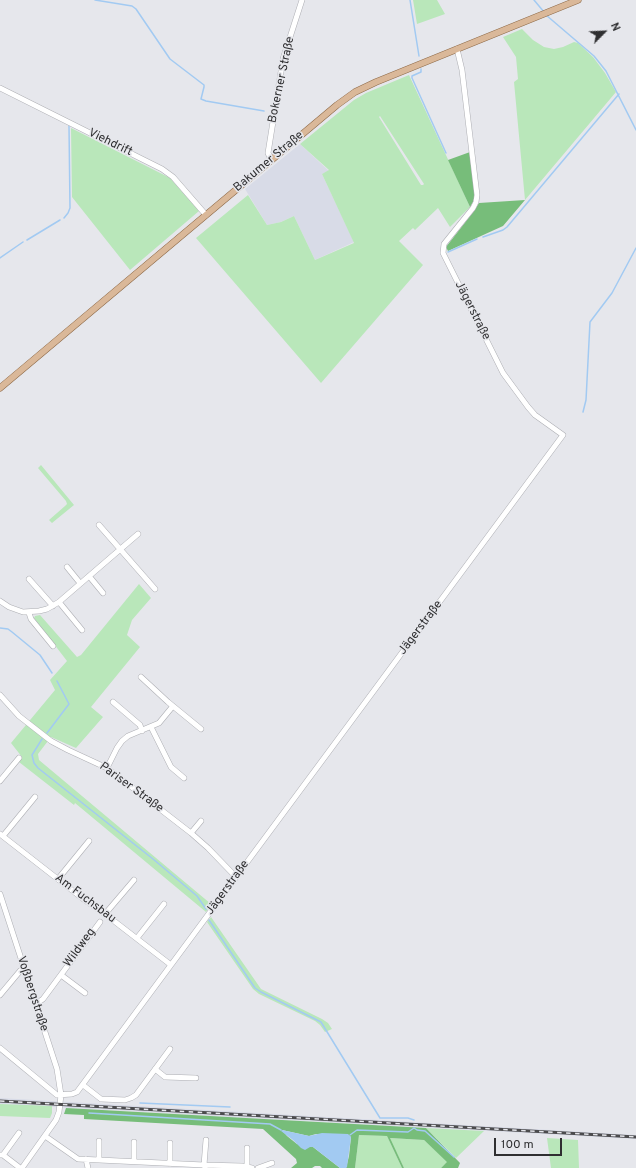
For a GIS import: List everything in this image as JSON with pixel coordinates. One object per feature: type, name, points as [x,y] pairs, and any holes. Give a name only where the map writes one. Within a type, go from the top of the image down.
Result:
[{"type":"main road","name":"Bakumer Straße","points":[[0,388],[271,160],[337,105],[355,92],[376,82],[578,0]]},
{"type":"street","name":"Bokerner Straße","points":[[271,160],[268,152],[282,70],[302,0]]},
{"type":"street","name":"Jägerstraße","points":[[61,1095],[77,1092],[83,1085],[563,435],[535,415],[503,372],[443,253],[444,244],[473,208],[477,195],[462,70],[457,49]]},
{"type":"street","name":"Viehdrift","points":[[0,88],[162,169],[173,177],[206,215]]},
{"type":"street","points":[[99,525],[154,589]]},
{"type":"street","points":[[0,601],[17,610],[29,612],[39,612],[53,606],[138,534]]},
{"type":"street","points":[[67,567],[80,583]]},
{"type":"street","points":[[89,576],[103,593]]},
{"type":"street","points":[[29,579],[53,606]]},
{"type":"street","points":[[58,602],[82,630]]},
{"type":"street","points":[[29,612],[31,619],[53,646]]},
{"type":"street","points":[[141,676],[173,706],[201,729]]},
{"type":"street","name":"Pariser Straße","points":[[0,696],[19,716],[51,741],[107,768],[191,833],[236,877]]},
{"type":"street","points":[[113,702],[140,726],[142,731]]},
{"type":"street","points":[[107,768],[122,741],[128,736],[159,723],[173,706]]},
{"type":"street","points":[[151,727],[171,767],[184,778]]},
{"type":"street","points":[[0,780],[19,758]]},
{"type":"street","points":[[1,835],[35,797]]},
{"type":"street","points":[[191,833],[201,821]]},
{"type":"street","name":"Am Fuchsbau","points":[[1,835],[171,965]]},
{"type":"street","points":[[58,879],[89,841]]},
{"type":"street","points":[[105,914],[134,880]]},
{"type":"street","name":"Voßbergstraße","points":[[0,894],[57,1069],[61,1095]]},
{"type":"street","points":[[137,938],[164,904]]},
{"type":"street","name":"Wildweg","points":[[36,1004],[43,999],[100,922]]},
{"type":"street","points":[[0,996],[24,968]]},
{"type":"street","name":"Wildweg","points":[[61,975],[85,993]]},
{"type":"street","points":[[0,1048],[57,1095],[61,1095],[57,1117],[21,1168],[1,1155],[19,1133]]},
{"type":"street","points":[[83,1085],[101,1098],[125,1100],[131,1098],[136,1095],[170,1048]]},
{"type":"street","points":[[155,1069],[165,1077],[196,1078]]},
{"type":"street","points":[[45,1136],[78,1159],[134,1161],[166,1165],[249,1168],[247,1148]]},
{"type":"street","points":[[204,1167],[206,1140]]},
{"type":"street","points":[[99,1159],[100,1141]]},
{"type":"street","points":[[134,1142],[134,1161]]},
{"type":"street","points":[[166,1165],[170,1143]]},
{"type":"street","points":[[86,1159],[88,1168]]},
{"type":"street","points":[[258,1168],[272,1163]]},
{"type":"shaded area","points":[[300,144],[329,171],[322,174],[354,242],[315,260],[294,216],[281,222],[267,225],[245,189]]},
{"type":"shaded area","points":[[0,1098],[636,1135],[636,1139],[0,1104]]},
{"type":"green space","points":[[413,0],[437,0],[445,14],[417,24]]},
{"type":"green space","points":[[522,29],[533,40],[544,47],[554,49],[574,42],[578,43],[593,57],[605,73],[616,92],[525,200],[514,82],[518,79],[516,57],[503,37]]},
{"type":"green space","points":[[409,75],[470,207],[450,227],[438,208],[415,230],[413,228],[399,241],[423,265],[321,383],[196,238],[248,195],[267,225],[281,222],[294,216],[315,260],[354,243],[322,174],[329,170],[300,144],[354,100],[366,93]],"holes":[[[380,116],[424,184],[421,185],[379,117]]]},
{"type":"green space","points":[[71,128],[170,178],[199,211],[130,270],[72,197]]},
{"type":"green space","points":[[470,152],[475,195],[470,207],[448,160]]},
{"type":"green space","points":[[525,200],[503,226],[448,251],[446,247],[479,203]]},
{"type":"green space","points":[[41,465],[74,505],[52,523],[49,520],[67,504],[38,468]]},
{"type":"green space","points":[[139,584],[151,598],[132,620],[127,635],[140,647],[91,707],[103,717],[76,748],[51,737],[38,754],[39,760],[211,904],[206,912],[75,803],[74,805],[19,762],[22,757],[11,743],[55,690],[50,680],[67,661],[34,618],[35,616],[40,615],[77,657],[81,655]]},
{"type":"green space","points":[[211,917],[261,989],[322,1019],[328,1023],[332,1029],[325,1032],[315,1021],[259,994],[253,989],[207,922]]},
{"type":"green space","points":[[0,1104],[52,1106],[52,1113],[50,1118],[0,1116]]},
{"type":"green space","points":[[66,1108],[426,1128],[460,1163],[458,1168],[441,1168],[447,1162],[424,1140],[390,1138],[404,1168],[402,1168],[387,1136],[359,1135],[355,1168],[346,1168],[351,1137],[347,1134],[316,1134],[309,1136],[282,1130],[297,1144],[313,1147],[340,1168],[322,1168],[320,1166],[315,1166],[312,1168],[291,1168],[297,1163],[296,1159],[263,1129],[84,1119],[84,1115],[64,1114]]},
{"type":"green space","points":[[426,1128],[484,1131],[456,1158]]},
{"type":"green space","points":[[359,1135],[387,1136],[402,1168],[355,1168]]},
{"type":"green space","points":[[389,1138],[424,1140],[448,1162],[441,1168],[404,1168]]},
{"type":"green space","points":[[547,1138],[578,1140],[579,1168],[551,1168]]},
{"type":"water","points":[[281,1131],[309,1136],[322,1133],[348,1134],[351,1137],[347,1167],[340,1168],[313,1147],[305,1150],[301,1148]]},
{"type":"waterway","points":[[95,0],[132,6],[136,9],[170,59],[204,85],[201,99],[264,111]]},
{"type":"waterway","points":[[410,0],[419,56]]},
{"type":"waterway","points":[[534,0],[544,12]]},
{"type":"waterway","points":[[546,15],[594,56],[606,71],[636,130]]},
{"type":"waterway","points":[[421,69],[421,72],[412,76],[412,78],[446,153]]},
{"type":"waterway","points":[[483,237],[503,230],[507,227],[619,94]]},
{"type":"waterway","points":[[64,218],[70,208],[69,126]]},
{"type":"waterway","points":[[27,240],[60,220]]},
{"type":"waterway","points":[[448,252],[477,239]]},
{"type":"waterway","points":[[0,258],[23,242]]},
{"type":"waterway","points":[[583,412],[586,400],[590,322],[612,293],[636,248]]},
{"type":"waterway","points":[[0,628],[8,629],[40,655],[52,673]]},
{"type":"waterway","points":[[47,733],[69,704],[57,681]]},
{"type":"waterway","points":[[42,739],[32,755],[34,763],[38,768],[153,859],[197,896],[206,909]]},
{"type":"waterway","points":[[209,920],[255,988],[321,1022],[380,1118],[408,1118],[414,1120]]},
{"type":"waterway","points":[[140,1103],[230,1107]]},
{"type":"waterway","points":[[89,1113],[270,1124],[281,1130]]},
{"type":"waterway","points":[[350,1135],[357,1130],[408,1132],[414,1128],[425,1131],[454,1157]]},
{"type":"railway","points":[[0,1101],[636,1137]]}]
